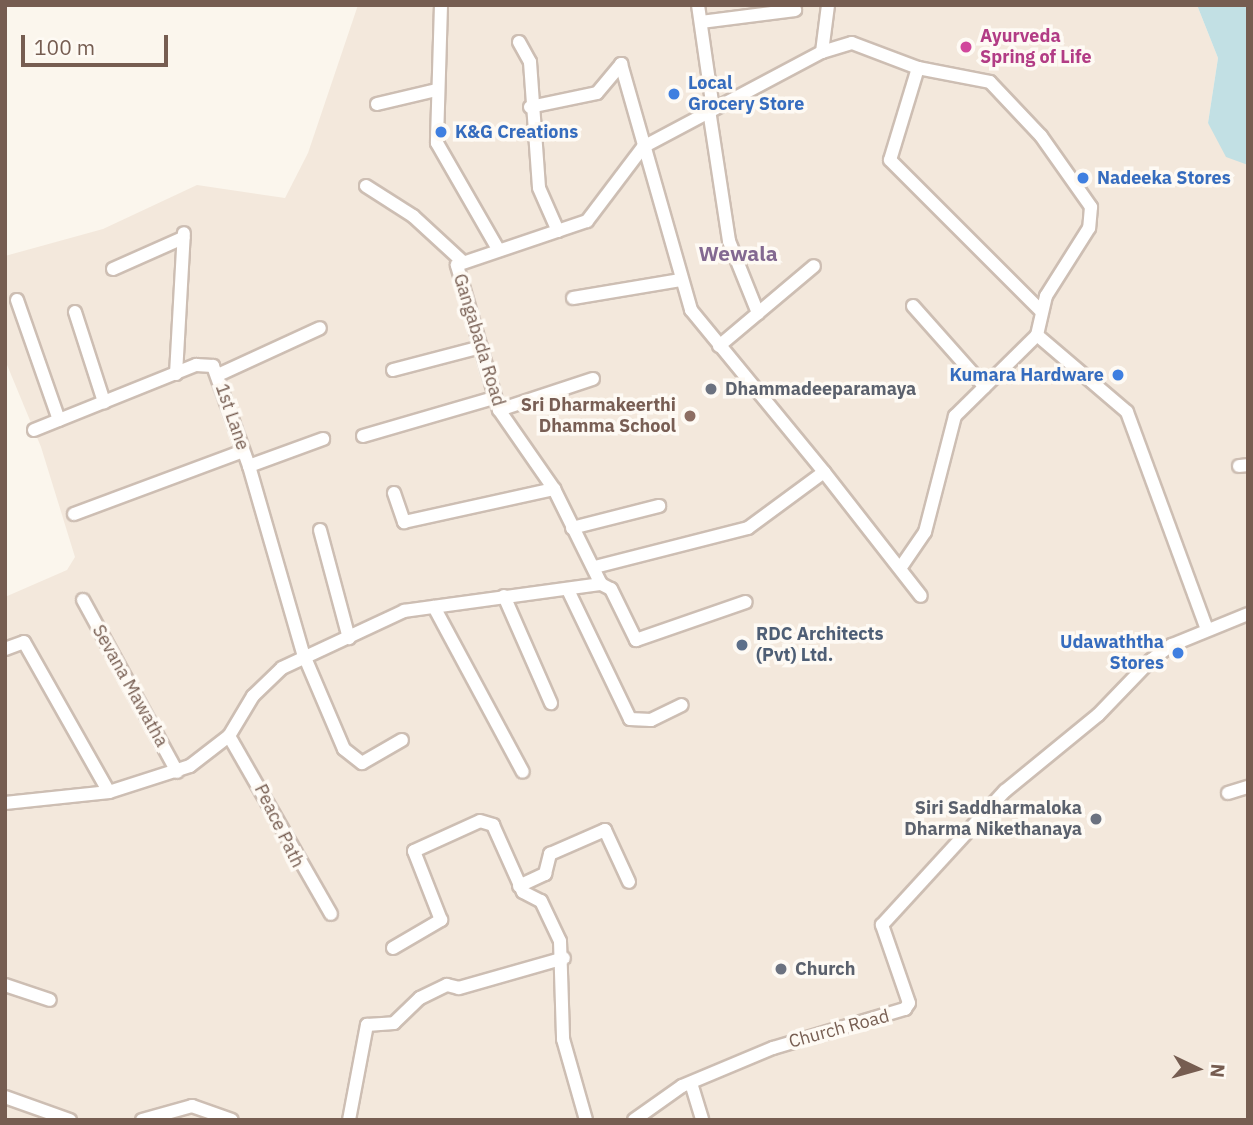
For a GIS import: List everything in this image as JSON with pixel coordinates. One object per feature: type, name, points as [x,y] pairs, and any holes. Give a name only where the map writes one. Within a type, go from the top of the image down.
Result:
[{"type":"street","points":[[441,5],[436,90],[437,143],[498,249]]},
{"type":"street","points":[[698,5],[729,241],[758,313]]},
{"type":"street","points":[[822,52],[828,5]]},
{"type":"street","points":[[701,22],[795,10]]},
{"type":"street","points":[[519,41],[530,62],[530,107],[538,188],[558,230]]},
{"type":"street","name":"Gangabada Road","points":[[746,602],[636,640],[613,593],[601,584],[595,567],[572,528],[554,489],[497,404],[456,270],[462,261],[587,221],[643,148],[711,109],[822,52],[852,43],[918,68],[975,75],[1017,108],[1092,216],[1041,311]]},
{"type":"street","points":[[530,107],[597,93],[621,64],[680,280],[691,310],[901,566],[921,596]]},
{"type":"street","points":[[901,566],[925,532],[955,416],[1037,335],[1041,311],[890,160],[918,68]]},
{"type":"street","points":[[377,104],[436,90]]},
{"type":"street","points":[[366,186],[413,216],[462,261]]},
{"type":"street","points":[[113,269],[184,235],[176,374]]},
{"type":"street","points":[[719,346],[814,266]]},
{"type":"street","points":[[573,298],[680,280]]},
{"type":"street","points":[[17,300],[60,420]]},
{"type":"street","points":[[913,306],[985,387]]},
{"type":"street","points":[[75,312],[104,402]]},
{"type":"street","points":[[218,375],[320,328]]},
{"type":"street","points":[[1037,335],[1126,412],[1207,631]]},
{"type":"street","points":[[393,370],[481,347]]},
{"type":"street","name":"1st Lane","points":[[34,430],[204,364],[218,375],[249,466],[303,653],[352,757],[362,763],[402,740]]},
{"type":"street","points":[[363,436],[593,379]]},
{"type":"street","points":[[249,466],[323,439]]},
{"type":"street","points":[[74,514],[243,451]]},
{"type":"street","points":[[595,567],[748,528],[824,472]]},
{"type":"street","points":[[394,493],[404,522],[554,489]]},
{"type":"street","points":[[572,528],[659,506]]},
{"type":"street","points":[[320,530],[349,638]]},
{"type":"street","points":[[5,803],[109,792],[177,772],[229,736],[253,696],[303,653],[349,638],[404,611],[601,584]]},
{"type":"street","points":[[568,590],[630,719],[651,720],[682,705]]},
{"type":"street","points":[[504,596],[551,703]]},
{"type":"street","name":"Sevana Mawatha","points":[[83,600],[177,772]]},
{"type":"street","points":[[434,607],[523,772]]},
{"type":"street","name":"Church Road","points":[[634,1120],[691,1083],[791,1042],[905,1009],[909,1003],[882,925],[1005,791],[1098,715],[1151,660],[1207,631],[1248,614]]},
{"type":"street","points":[[5,649],[24,642],[109,792]]},
{"type":"street","name":"Peace Path","points":[[229,736],[331,914]]},
{"type":"street","points":[[1228,793],[1248,787]]},
{"type":"street","points":[[393,948],[441,920],[413,855],[445,834],[488,821],[519,886],[541,901],[564,958],[563,1039],[586,1120]]},
{"type":"street","points":[[519,886],[545,874],[550,854],[605,830],[629,882]]},
{"type":"street","points":[[349,1120],[368,1025],[394,1023],[420,998],[447,985],[459,988],[564,958]]},
{"type":"street","points":[[5,985],[50,1000]]},
{"type":"street","points":[[691,1083],[702,1120]]},
{"type":"street","points":[[5,1097],[70,1120]]},
{"type":"street","points":[[142,1120],[192,1106],[232,1120]]},
{"type":"shaded area","points":[[358,5],[1197,5],[1218,58],[1208,123],[1248,165],[1248,1120],[5,1120],[5,597],[67,570],[75,557],[41,447],[5,360],[5,256],[103,229],[197,185],[285,198],[308,153]]},
{"type":"water","points":[[1197,5],[1248,5],[1248,165],[1226,157],[1208,123],[1218,58]]},
{"type":"place","name":"Ayurveda Spring of Life","points":[[966,47]]},
{"type":"place","name":"Local Grocery Store","points":[[674,94]]},
{"type":"place","name":"K&G Creations","points":[[441,132]]},
{"type":"place","name":"Nadeeka Stores","points":[[1083,178]]},
{"type":"place","name":"Kumara Hardware","points":[[1118,375]]},
{"type":"place","name":"Dhammadeeparamaya","points":[[711,389]]},
{"type":"place","name":"Sri Dharmakeerthi Dhamma School","points":[[690,416]]},
{"type":"place","name":"RDC Architects (Pvt) Ltd.","points":[[742,645]]},
{"type":"place","name":"Udawaththa Stores","points":[[1178,653]]},
{"type":"place","name":"Siri Saddharmaloka Dharma Nikethanaya","points":[[1096,819]]},
{"type":"place","name":"Church","points":[[781,969]]},
{"type":"district","name":"Wewala","points":[[738,253]]}]
